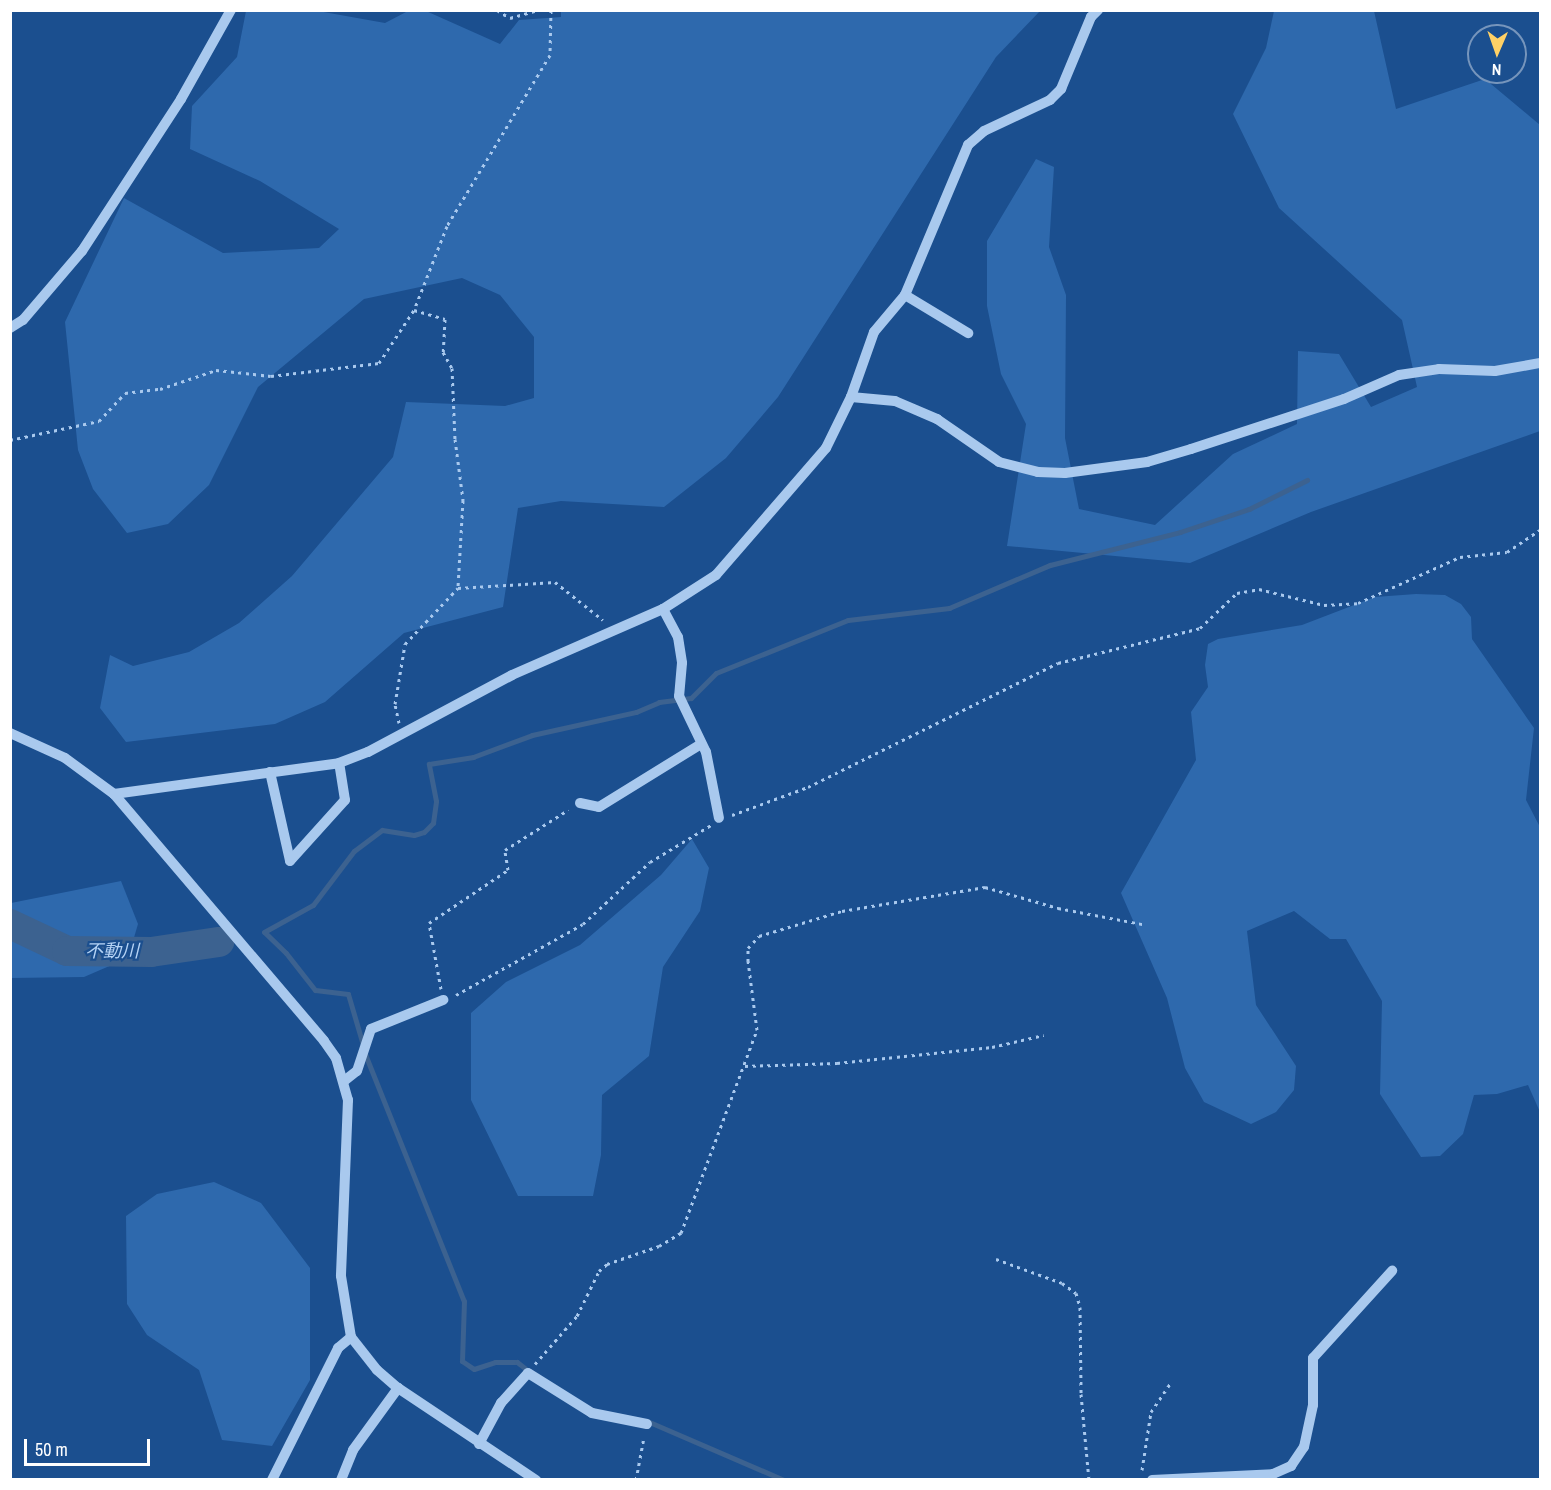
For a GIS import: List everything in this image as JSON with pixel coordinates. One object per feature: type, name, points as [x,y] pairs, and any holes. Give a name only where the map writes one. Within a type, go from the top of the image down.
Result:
[{"type":"street","points":[[10,328],[24,320],[82,250],[181,99],[231,10]]},
{"type":"street","points":[[114,794],[339,763],[401,735],[512,675],[663,609],[716,575],[810,470],[826,448],[851,397],[874,332],[905,295],[968,145],[984,131],[1050,100],[1061,89],[1091,17],[1098,10]]},
{"type":"street","points":[[905,295],[968,333]]},
{"type":"street","points":[[851,397],[895,401],[937,419],[999,462],[1038,472],[1065,473],[1147,462],[1344,399],[1399,375],[1439,369],[1495,372],[1540,363]]},
{"type":"street","points":[[663,609],[681,650],[679,696],[706,752],[719,818]]},
{"type":"street","points":[[10,733],[65,758],[114,794],[324,1041],[344,1081],[349,1118],[341,1276],[351,1337],[377,1370],[398,1388],[479,1444],[536,1479]]},
{"type":"street","points":[[580,803],[599,807],[701,744]]},
{"type":"street","points":[[270,772],[290,861],[345,800],[339,763]]},
{"type":"street","points":[[344,1081],[357,1071],[371,1029],[443,1000]]},
{"type":"street","points":[[1152,1479],[1249,1477],[1273,1474],[1291,1466],[1304,1447],[1313,1404],[1312,1358],[1392,1271]]},
{"type":"street","points":[[272,1479],[338,1348],[351,1337]]},
{"type":"street","points":[[479,1444],[501,1403],[528,1373],[592,1413],[647,1424]]},
{"type":"street","points":[[341,1479],[353,1450],[398,1388]]},
{"type":"path","points":[[497,10],[510,18],[538,10]]},
{"type":"path","points":[[10,440],[99,421],[125,393],[160,389],[216,370],[271,376],[379,363],[414,310],[447,226],[550,55],[550,10]]},
{"type":"path","points":[[401,735],[395,704],[405,644],[458,588],[464,500],[455,439],[452,368],[443,352],[445,319],[414,310]]},
{"type":"path","points":[[580,803],[505,850],[508,870],[429,923],[443,1000],[583,924],[650,862],[719,818],[808,787],[1058,663],[1200,628],[1237,593],[1259,589],[1324,605],[1358,603],[1460,557],[1506,552],[1540,530]]},
{"type":"path","points":[[458,588],[555,582],[616,630]]},
{"type":"path","points":[[528,1373],[577,1316],[599,1271],[608,1264],[659,1246],[681,1233],[757,1030],[748,948],[759,936],[842,911],[985,887],[1058,908],[1142,924]]},
{"type":"path","points":[[744,1066],[849,1062],[992,1047],[1044,1035]]},
{"type":"path","points":[[996,1259],[1062,1283],[1076,1293],[1080,1307],[1081,1394],[1089,1479]]},
{"type":"path","points":[[1141,1479],[1151,1412],[1171,1382]]},
{"type":"path","points":[[636,1479],[647,1424]]},
{"type":"shaded area","points":[[246,11],[318,11],[385,23],[408,11],[426,11],[500,44],[519,20],[561,17],[561,11],[1040,11],[996,57],[778,397],[726,458],[664,507],[561,501],[518,508],[503,607],[404,633],[325,702],[275,724],[126,742],[100,708],[110,655],[133,666],[189,652],[239,623],[292,576],[393,457],[406,402],[505,406],[534,398],[534,337],[500,295],[462,278],[364,299],[258,387],[209,485],[168,524],[127,533],[93,489],[78,450],[65,322],[124,198],[223,253],[319,248],[339,229],[260,181],[190,149],[192,106],[237,57]]},
{"type":"shaded area","points":[[1274,11],[1374,11],[1396,109],[1470,84],[1491,84],[1540,125],[1540,431],[1311,512],[1190,563],[1007,546],[1026,424],[1001,374],[987,306],[987,241],[1036,159],[1054,167],[1049,247],[1066,295],[1065,438],[1079,509],[1155,525],[1233,454],[1297,424],[1298,351],[1339,354],[1371,407],[1417,387],[1402,320],[1279,208],[1233,114],[1266,48]]},
{"type":"shaded area","points":[[1416,594],[1445,595],[1461,604],[1471,617],[1472,639],[1534,728],[1526,800],[1540,827],[1540,1112],[1528,1085],[1497,1094],[1474,1095],[1463,1134],[1440,1156],[1421,1157],[1380,1094],[1382,1001],[1346,939],[1330,939],[1294,911],[1247,931],[1256,1005],[1296,1066],[1294,1090],[1276,1112],[1251,1124],[1204,1102],[1185,1068],[1167,998],[1121,893],[1196,760],[1191,712],[1208,687],[1205,665],[1208,644],[1218,639],[1302,625],[1375,597]]},
{"type":"shaded area","points":[[692,839],[709,868],[700,911],[663,967],[649,1056],[602,1095],[601,1155],[593,1196],[518,1196],[471,1100],[471,1013],[506,982],[580,945],[661,875]]},
{"type":"shaded area","points":[[121,881],[138,924],[128,958],[84,977],[11,978],[11,903]]},
{"type":"shaded area","points":[[214,1182],[261,1203],[310,1268],[310,1380],[272,1446],[222,1440],[199,1370],[147,1335],[127,1304],[126,1216],[157,1194]]},
{"type":"waterway","points":[[363,1045],[348,994],[315,990],[286,953],[264,932],[313,905],[354,851],[382,830],[414,835],[424,832],[433,823],[436,801],[429,764],[473,757],[532,735],[636,712],[659,702],[691,698],[716,673],[848,620],[949,608],[1050,565],[1180,532],[1249,509],[1307,480]]},
{"type":"waterway","name":"不動川","points":[[10,924],[67,951],[151,952],[219,942]]},
{"type":"waterway","points":[[365,1054],[464,1301],[462,1361],[474,1369],[495,1362],[517,1362],[530,1372]]},
{"type":"waterway","points":[[647,1421],[784,1480]]}]
